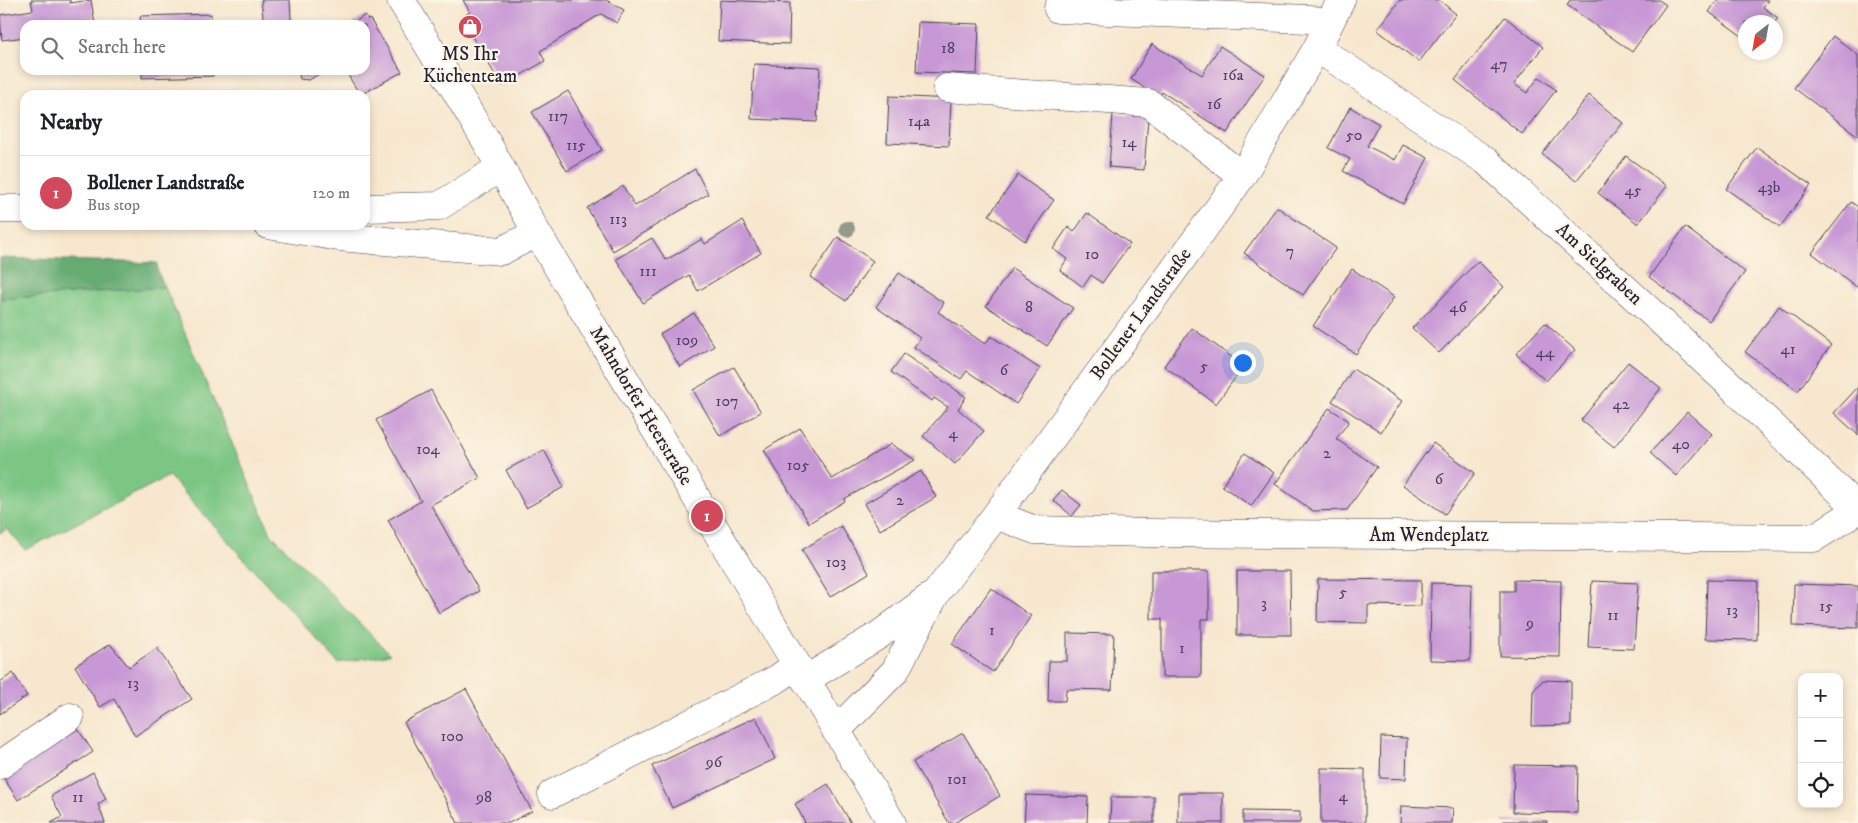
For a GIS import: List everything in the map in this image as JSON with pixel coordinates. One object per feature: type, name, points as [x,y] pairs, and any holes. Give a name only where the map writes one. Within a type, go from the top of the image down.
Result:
[{"type":"street","name":"Mahndorfer Heerstraße","points":[[401,0],[486,141],[538,234],[892,823]]},
{"type":"street","name":"Bollener Landstraße","points":[[1062,0],[1058,8],[1309,19],[1335,11]]},
{"type":"street","name":"Bollener Landstraße","points":[[836,731],[895,671],[936,593],[996,515],[1242,176],[1317,48],[1335,11]]},
{"type":"street","name":"Am Sielgraben","points":[[1317,48],[1486,161],[1723,378],[1858,510]]},
{"type":"street","points":[[947,88],[1149,102],[1242,176]]},
{"type":"street","points":[[370,208],[439,206],[500,168]]},
{"type":"street","points":[[0,209],[20,209]]},
{"type":"street","points":[[298,230],[339,237],[500,251],[538,234]]},
{"type":"street","name":"Am Wendeplatz","points":[[996,515],[1036,530],[1147,533],[1814,538],[1858,510]]},
{"type":"street","name":"Bollener Landstraße","points":[[552,794],[777,679],[801,673],[879,635],[936,593]]},
{"type":"street","points":[[0,765],[70,717]]},
{"type":"green space","points":[[0,258],[157,263],[158,273],[165,287],[0,299]]},
{"type":"green space","points":[[165,287],[271,534],[390,654],[338,663],[169,476],[25,550],[7,529],[0,533],[0,299]]},
{"type":"building","points":[[31,0],[70,0],[70,3],[91,0],[94,20],[20,20],[20,38],[2,40],[0,15],[33,10]]},
{"type":"building","points":[[261,0],[290,0],[292,20],[263,20]]},
{"type":"building","points":[[463,0],[606,0],[624,10],[617,23],[601,14],[540,51],[545,61],[502,86],[461,18],[470,12]]},
{"type":"building","points":[[720,0],[790,3],[789,44],[718,41]]},
{"type":"building","points":[[1400,0],[1439,0],[1456,14],[1419,62],[1377,30]]},
{"type":"building","points":[[1570,0],[1659,0],[1666,5],[1632,52],[1567,5]]},
{"type":"building","points":[[1717,0],[1768,0],[1763,7],[1774,15],[1738,15],[1738,33],[1709,12]]},
{"type":"building","points":[[211,14],[211,20],[140,20],[140,16]]},
{"type":"building","points":[[365,15],[368,20],[358,20]]},
{"type":"building","points":[[1505,17],[1543,47],[1514,84],[1527,93],[1539,77],[1556,90],[1522,134],[1455,80]]},
{"type":"building","points":[[370,19],[402,72],[369,90],[357,90],[348,75],[370,75],[370,20],[368,20]]},
{"type":"building","points":[[918,22],[979,24],[977,74],[916,72]]},
{"type":"building","points":[[1833,36],[1858,55],[1858,136],[1794,88]]},
{"type":"building","points":[[1152,44],[1202,75],[1220,46],[1265,75],[1227,133],[1162,92],[1159,98],[1131,79]]},
{"type":"building","points":[[754,64],[820,67],[817,122],[751,119]]},
{"type":"building","points":[[142,75],[213,75],[213,76],[142,78]]},
{"type":"building","points":[[299,75],[318,75],[309,80],[300,79]]},
{"type":"building","points":[[568,91],[602,150],[567,171],[532,112]]},
{"type":"building","points":[[1589,95],[1623,123],[1576,181],[1542,154]]},
{"type":"building","points":[[889,96],[951,99],[949,146],[887,143]]},
{"type":"building","points":[[1350,107],[1379,124],[1367,146],[1395,160],[1403,145],[1428,158],[1403,204],[1343,171],[1350,159],[1328,148]]},
{"type":"building","points":[[1113,114],[1148,117],[1144,170],[1109,167]]},
{"type":"building","points":[[1757,147],[1811,185],[1780,227],[1726,189]]},
{"type":"building","points":[[1626,156],[1667,186],[1638,224],[1598,193]]},
{"type":"building","points":[[695,169],[708,194],[613,251],[587,208],[623,186],[635,206]]},
{"type":"building","points":[[1018,175],[1054,200],[1025,241],[989,215]]},
{"type":"building","points":[[1851,202],[1858,207],[1858,288],[1812,253]]},
{"type":"building","points":[[1277,207],[1336,248],[1303,295],[1244,253]]},
{"type":"building","points":[[1087,213],[1130,244],[1102,283],[1091,275],[1083,287],[1060,270],[1067,259],[1053,249],[1068,227],[1074,232]]},
{"type":"building","points":[[742,221],[761,253],[698,291],[689,275],[643,303],[616,259],[652,238],[666,260],[702,239],[705,244]]},
{"type":"building","points":[[1685,227],[1745,272],[1709,321],[1649,277]]},
{"type":"building","points":[[838,237],[873,261],[846,301],[810,277]]},
{"type":"building","points":[[1478,261],[1504,287],[1439,353],[1412,328]]},
{"type":"building","points":[[1012,268],[1073,308],[1047,346],[986,306]]},
{"type":"building","points":[[1352,269],[1394,297],[1356,354],[1313,326]]},
{"type":"building","points":[[899,273],[944,303],[938,312],[985,344],[991,336],[1040,369],[1016,404],[967,371],[961,379],[914,347],[920,338],[876,307]]},
{"type":"building","points":[[1779,306],[1831,345],[1798,391],[1745,352]]},
{"type":"building","points":[[694,313],[714,346],[680,367],[660,334]]},
{"type":"building","points":[[1545,323],[1575,350],[1546,381],[1516,354]]},
{"type":"building","points":[[1192,328],[1244,366],[1216,404],[1164,366]]},
{"type":"building","points":[[904,354],[966,397],[958,409],[984,431],[955,464],[923,436],[948,407],[934,398],[932,401],[891,372]]},
{"type":"building","points":[[1628,362],[1661,388],[1614,447],[1581,420]]},
{"type":"building","points":[[734,367],[761,412],[720,436],[693,390]]},
{"type":"building","points":[[1353,369],[1402,401],[1381,432],[1332,401]]},
{"type":"building","points":[[1858,387],[1858,435],[1834,413]]},
{"type":"building","points":[[431,390],[480,478],[431,505],[479,591],[439,613],[388,520],[421,501],[376,420]]},
{"type":"building","points":[[1329,408],[1349,421],[1336,439],[1377,467],[1347,510],[1313,511],[1275,484]]},
{"type":"building","points":[[1687,412],[1712,434],[1676,476],[1650,453]]},
{"type":"building","points":[[800,428],[832,479],[891,444],[915,460],[844,499],[845,501],[809,523],[764,450]]},
{"type":"building","points":[[1433,443],[1475,473],[1445,514],[1403,485]]},
{"type":"building","points":[[544,450],[564,487],[526,508],[506,470]]},
{"type":"building","points":[[1245,453],[1274,473],[1251,506],[1222,486]]},
{"type":"building","points":[[921,471],[936,497],[880,530],[864,504]]},
{"type":"building","points":[[1062,490],[1081,505],[1072,516],[1053,500]]},
{"type":"building","points":[[841,526],[869,573],[830,597],[802,550]]},
{"type":"building","points":[[1151,571],[1209,571],[1209,619],[1201,619],[1201,677],[1162,677],[1162,619],[1151,619]]},
{"type":"building","points":[[1237,571],[1290,571],[1291,635],[1237,635]]},
{"type":"building","points":[[1318,579],[1421,580],[1421,606],[1368,605],[1368,623],[1317,622]]},
{"type":"building","points":[[1514,580],[1561,581],[1560,657],[1500,656],[1500,591],[1514,591]]},
{"type":"building","points":[[1707,580],[1758,581],[1757,640],[1705,639]]},
{"type":"building","points":[[1592,581],[1638,583],[1634,649],[1588,647]]},
{"type":"building","points":[[1431,583],[1472,584],[1470,661],[1430,660]]},
{"type":"building","points":[[1794,584],[1858,586],[1858,628],[1793,626]]},
{"type":"building","points":[[991,588],[1031,616],[993,672],[952,644]]},
{"type":"building","points":[[1067,633],[1114,634],[1112,690],[1066,689],[1065,701],[1048,701],[1049,661],[1067,661]]},
{"type":"building","points":[[110,644],[129,667],[157,648],[192,699],[135,736],[114,699],[100,707],[75,666]]},
{"type":"building","points":[[13,673],[27,696],[0,714],[0,682]]},
{"type":"building","points":[[1543,680],[1571,681],[1571,725],[1532,726],[1533,691]]},
{"type":"building","points":[[466,689],[532,811],[509,823],[458,823],[404,722]]},
{"type":"building","points":[[756,717],[775,759],[672,808],[652,766]]},
{"type":"building","points":[[78,729],[93,752],[18,800],[3,777]]},
{"type":"building","points":[[963,733],[1000,796],[954,823],[949,823],[913,762]]},
{"type":"building","points":[[1381,737],[1407,738],[1406,779],[1380,778]]},
{"type":"building","points":[[1514,765],[1578,766],[1577,813],[1513,812]]},
{"type":"building","points":[[1321,768],[1365,769],[1365,823],[1321,823]]},
{"type":"building","points":[[93,772],[106,799],[98,804],[105,823],[51,823],[62,817],[51,796]]},
{"type":"building","points":[[828,784],[851,823],[803,823],[805,822],[795,804]]},
{"type":"building","points":[[1178,793],[1223,793],[1223,823],[1178,823]]},
{"type":"building","points":[[1026,795],[1088,797],[1087,823],[1024,823]]},
{"type":"building","points":[[1111,797],[1154,797],[1154,823],[1110,823]]},
{"type":"building","points":[[1401,806],[1453,808],[1452,823],[1400,823]]},
{"type":"building","points":[[1243,811],[1300,812],[1300,823],[1243,823]]},
{"type":"building","points":[[1503,821],[1547,821],[1547,823],[1503,823]]},
{"type":"place","name":"MS Ihr Küchenteam","points":[[470,27]]},
{"type":"place","name":"Bollener Landstraße","points":[[707,516]]}]
